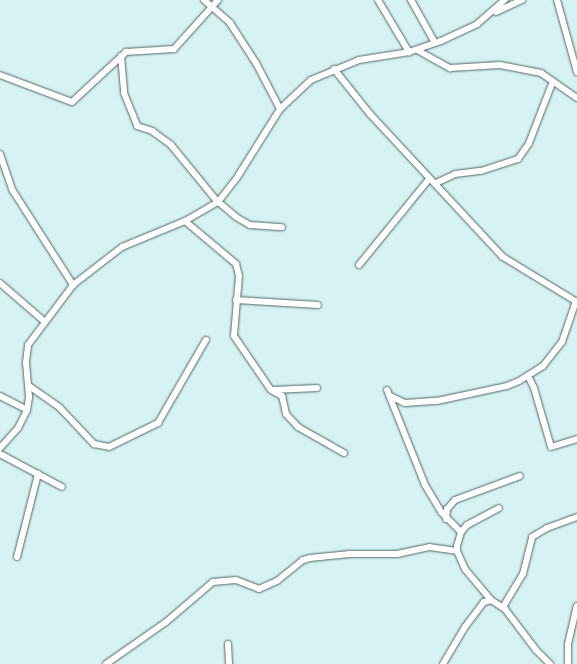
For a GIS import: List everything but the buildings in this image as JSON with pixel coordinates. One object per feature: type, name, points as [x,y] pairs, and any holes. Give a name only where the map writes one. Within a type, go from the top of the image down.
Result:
[{"type":"street","points":[[204,0],[230,23],[250,53],[280,108]]},
{"type":"street","points":[[0,75],[72,102],[121,56],[136,50],[171,50],[218,0]]},
{"type":"street","points":[[378,0],[410,52]]},
{"type":"street","points":[[411,0],[435,43]]},
{"type":"street","points":[[490,15],[505,0]]},
{"type":"street","points":[[0,448],[18,428],[27,410],[29,386],[26,362],[27,349],[44,321],[73,285],[122,247],[184,221],[218,202],[238,176],[280,108],[307,83],[334,69],[370,57],[417,50],[462,32],[490,15],[522,0]]},
{"type":"street","points":[[557,0],[577,72]]},
{"type":"street","points":[[417,50],[450,68],[500,65],[541,73],[577,98]]},
{"type":"street","points":[[121,56],[124,93],[134,122],[152,131],[171,145],[218,202],[250,225],[282,227]]},
{"type":"street","points":[[334,69],[370,114],[510,263],[576,301],[562,342],[548,361],[528,376],[506,386],[437,400],[405,403],[390,396]]},
{"type":"street","points":[[436,183],[455,174],[482,171],[518,159],[532,136],[553,81]]},
{"type":"street","points":[[0,154],[13,191],[73,285]]},
{"type":"street","points":[[359,265],[430,178]]},
{"type":"street","points":[[184,221],[236,264],[239,276],[234,336],[271,390],[282,396],[286,414],[298,427],[344,453]]},
{"type":"street","points":[[0,283],[44,321]]},
{"type":"street","points":[[236,300],[318,305]]},
{"type":"street","points":[[29,386],[60,408],[94,444],[109,447],[158,423],[206,340]]},
{"type":"street","points":[[528,376],[534,388],[551,447],[577,439]]},
{"type":"street","points":[[271,390],[317,388]]},
{"type":"street","points":[[388,390],[425,485],[446,519],[461,532]]},
{"type":"street","points":[[0,396],[27,410]]},
{"type":"street","points":[[0,454],[62,487]]},
{"type":"street","points":[[17,557],[38,474]]},
{"type":"street","points":[[446,519],[447,509],[455,500],[520,476]]},
{"type":"street","points":[[499,508],[472,520],[461,532],[457,551],[472,580],[491,600],[503,607],[536,650],[550,664]]},
{"type":"street","points":[[503,607],[523,574],[532,537],[547,528],[577,517]]},
{"type":"street","points":[[106,664],[166,622],[214,582],[236,580],[259,589],[277,581],[310,558],[365,553],[394,555],[429,547],[457,551]]},
{"type":"street","points":[[443,664],[465,626],[484,602],[491,600]]},
{"type":"street","points":[[568,664],[568,644],[577,606]]},
{"type":"street","points":[[228,644],[229,664]]}]
